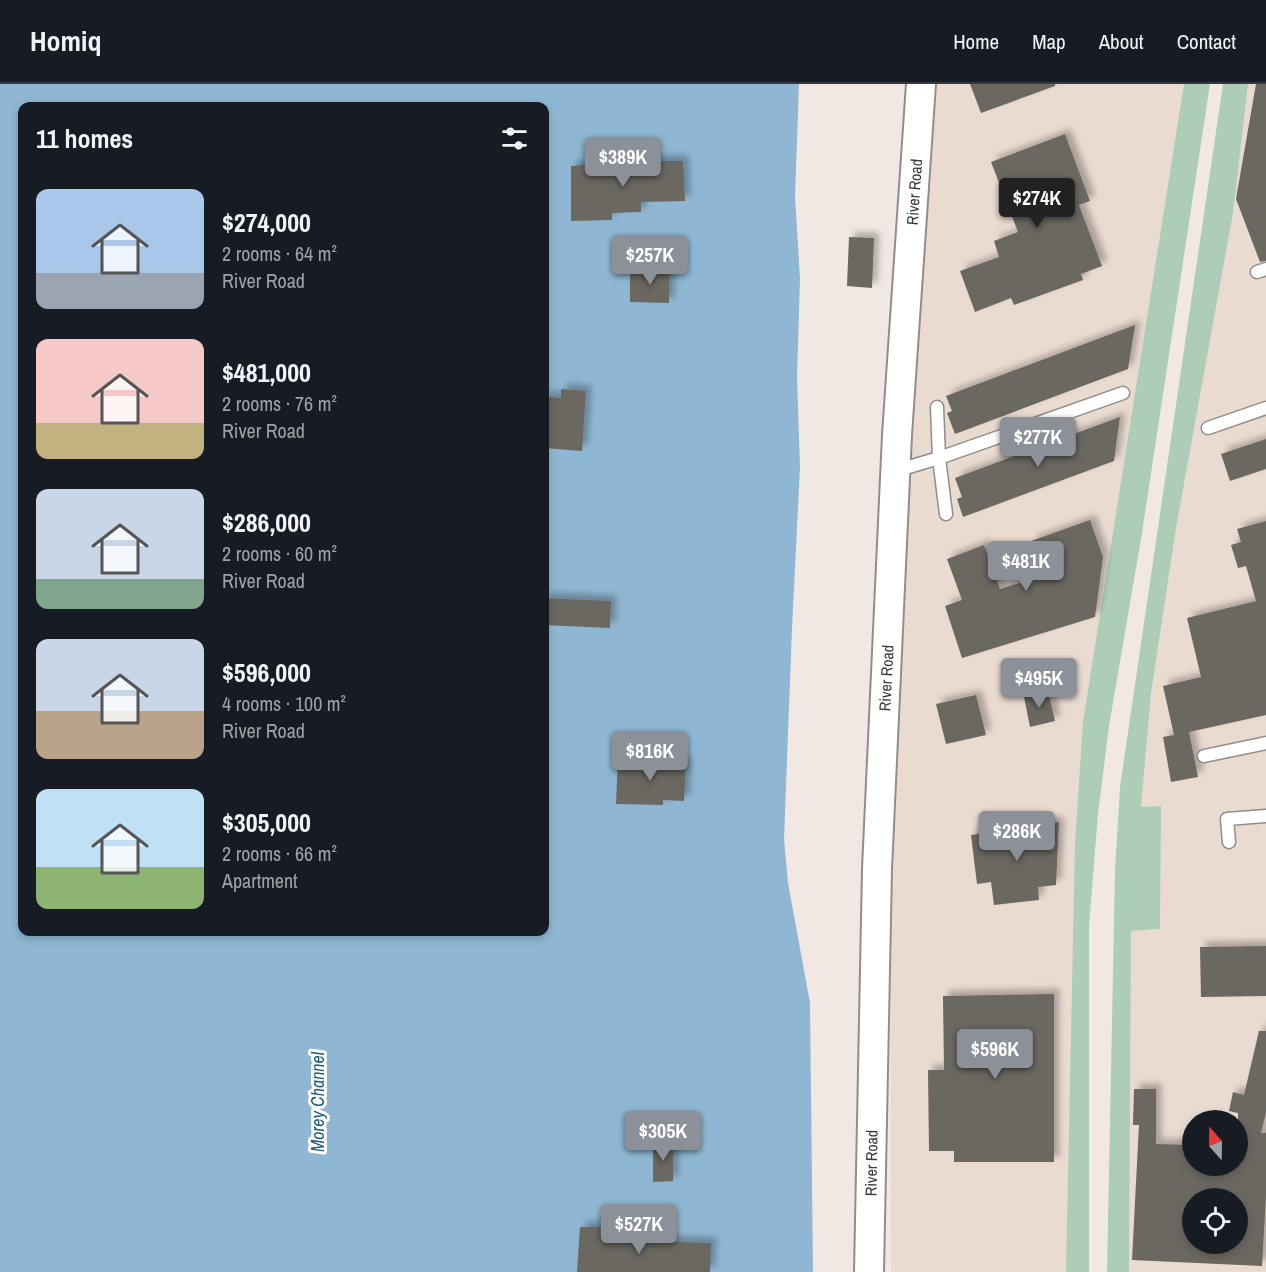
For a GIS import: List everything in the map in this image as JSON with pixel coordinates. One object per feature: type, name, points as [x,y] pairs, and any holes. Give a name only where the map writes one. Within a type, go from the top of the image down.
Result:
[{"type":"street","name":"River Road","points":[[869,1272],[877,869],[896,471],[921,84]]},
{"type":"lane","points":[[896,471],[1123,393]]},
{"type":"lane","points":[[938,407],[939,458],[946,514]]},
{"type":"lane","points":[[1208,428],[1266,408]]},
{"type":"lane","points":[[1204,756],[1266,743]]},
{"type":"lane","points":[[1229,842],[1227,819],[1266,816]]},
{"type":"shaded area","points":[[931,84],[1191,84],[1082,762],[1067,1272],[891,1272],[890,870],[907,457]]},
{"type":"shaded area","points":[[1245,84],[1266,84],[1266,1272],[1128,1272],[1117,1073],[1144,701]]},
{"type":"green space","points":[[1184,84],[1210,84],[1142,533],[1109,726],[1098,814],[1089,926],[1089,1272],[1066,1272],[1075,843],[1083,722]]},
{"type":"green space","points":[[1223,84],[1248,84],[1233,213],[1176,528],[1151,693],[1141,807],[1161,806],[1160,929],[1131,931],[1129,1272],[1107,1272],[1115,871],[1120,787]]},
{"type":"water","name":"Morey Channel","points":[[0,84],[799,84],[795,197],[800,279],[797,377],[800,467],[784,839],[788,883],[810,1003],[813,1272],[0,1272]]},
{"type":"building","points":[[970,84],[1055,84],[1055,86],[981,113]]},
{"type":"building","points":[[1256,84],[1266,84],[1266,261],[1260,262],[1236,199]]},
{"type":"building","points":[[1065,134],[1090,201],[1079,205],[1102,266],[1081,274],[1083,280],[1014,305],[1011,298],[975,312],[960,271],[999,257],[994,241],[1018,232],[991,162]]},
{"type":"building","points":[[640,161],[683,161],[685,201],[641,202],[641,212],[612,213],[612,220],[571,221],[571,166]]},
{"type":"building","points":[[849,237],[874,238],[872,288],[847,286]]},
{"type":"building","points":[[630,270],[669,270],[669,303],[630,302]]},
{"type":"building","points":[[1135,325],[1128,369],[955,434],[947,413],[952,411],[946,396]]},
{"type":"building","points":[[561,389],[586,391],[582,451],[549,448],[549,397],[561,398]]},
{"type":"building","points":[[1120,417],[1114,461],[963,517],[957,499],[962,497],[955,478]]},
{"type":"building","points":[[1266,439],[1266,469],[1230,481],[1221,454]]},
{"type":"building","points":[[1090,520],[1103,557],[1095,617],[962,658],[945,606],[962,600],[947,559],[984,545],[1000,589],[1043,576],[1031,541]]},
{"type":"building","points":[[1266,521],[1266,715],[1189,732],[1198,777],[1171,782],[1163,737],[1174,735],[1163,686],[1201,677],[1187,618],[1256,601],[1246,566],[1238,568],[1231,545],[1241,542],[1237,529]]},
{"type":"building","points":[[549,598],[611,601],[610,628],[549,625]]},
{"type":"building","points":[[1048,691],[1055,721],[1030,727],[1024,697]]},
{"type":"building","points":[[976,695],[986,735],[946,744],[936,704]]},
{"type":"building","points":[[618,758],[686,762],[684,801],[663,800],[663,805],[616,804]]},
{"type":"building","points":[[1059,822],[1056,885],[1038,887],[1039,900],[994,905],[991,882],[977,884],[971,835]]},
{"type":"building","points":[[1266,946],[1266,996],[1201,997],[1200,947]]},
{"type":"building","points":[[1054,994],[1054,1162],[954,1162],[954,1151],[929,1151],[928,1070],[944,1070],[943,996]]},
{"type":"building","points":[[1259,1031],[1266,1031],[1266,1113],[1261,1133],[1266,1133],[1266,1196],[1262,1266],[1132,1260],[1139,1125],[1133,1125],[1134,1089],[1156,1089],[1156,1144],[1182,1145],[1182,1176],[1248,1176],[1248,1110],[1229,1110],[1233,1092],[1244,1095]]},
{"type":"building","points":[[653,1142],[673,1142],[673,1181],[653,1182]]},
{"type":"building","points":[[580,1227],[609,1227],[608,1240],[711,1243],[710,1272],[577,1272]]}]
